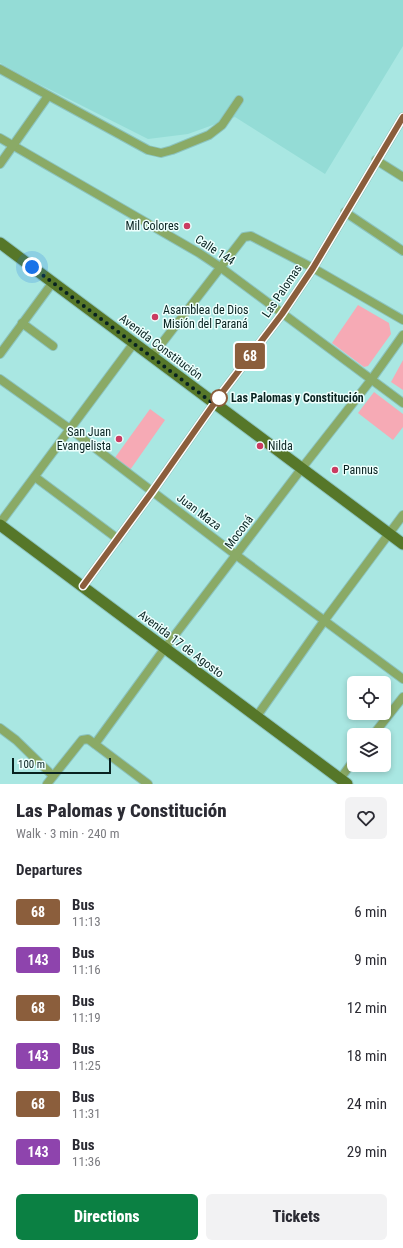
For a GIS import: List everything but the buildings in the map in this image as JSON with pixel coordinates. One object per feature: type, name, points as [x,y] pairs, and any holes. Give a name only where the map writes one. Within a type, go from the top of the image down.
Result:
[{"type":"main road","name":"Avenida Constitución","points":[[0,243],[403,544]]},
{"type":"main road","name":"Avenida 17 de Agosto","points":[[0,524],[344,781]]},
{"type":"street","points":[[0,69],[148,150],[161,153],[172,150],[209,134],[222,125],[239,100]]},
{"type":"street","points":[[0,164],[48,96]]},
{"type":"street","name":"Las Palomas","points":[[83,586],[214,404],[282,314],[313,268],[403,117]]},
{"type":"street","name":"Calle 144","points":[[0,138],[199,253],[403,403]]},
{"type":"street","points":[[376,160],[403,177]]},
{"type":"street","points":[[345,212],[403,251]]},
{"type":"street","points":[[152,356],[244,237],[251,236],[313,268],[403,320]]},
{"type":"street","points":[[0,354],[53,282]]},
{"type":"street","points":[[22,324],[53,346]]},
{"type":"street","name":"Moconá","points":[[46,784],[82,740],[92,742],[371,380],[403,336]]},
{"type":"street","points":[[0,524],[134,343]]},
{"type":"street","name":"Juan Maza","points":[[0,379],[70,429],[403,679]]},
{"type":"street","points":[[35,477],[118,539]]},
{"type":"street","points":[[257,716],[324,621],[403,515]]},
{"type":"street","points":[[379,728],[403,696]]},
{"type":"street","points":[[0,728],[16,740],[53,776]]},
{"type":"street","points":[[92,742],[148,784]]},
{"type":"shaded area","points":[[0,0],[403,0],[403,46],[325,174],[235,117],[188,134],[148,139],[33,81],[0,63]]},
{"type":"shaded area","points":[[358,305],[389,323],[391,334],[368,366],[364,367],[332,343]]},
{"type":"shaded area","points":[[403,360],[403,390],[391,382]]},
{"type":"shaded area","points":[[374,392],[403,414],[403,427],[393,440],[358,413]]},
{"type":"shaded area","points":[[150,409],[165,420],[130,470],[114,459]]},
{"type":"bus line","name":"68","points":[[83,586],[152,492],[218,398],[282,314],[313,268],[403,117]]},
{"type":"place","name":"Mil Colores","points":[[187,226]]},
{"type":"place","name":"Asamblea de Dios Misión del Paraná","points":[[155,317]]},
{"type":"place","name":"Las Palomas y Constitución","points":[[219,398]]},
{"type":"place","name":"San Juan Evangelista","points":[[119,439]]},
{"type":"place","name":"Nilda","points":[[260,446]]},
{"type":"place","name":"Pannus","points":[[335,470]]},
{"type":"route","points":[[32,267],[214,404],[219,398]]}]
